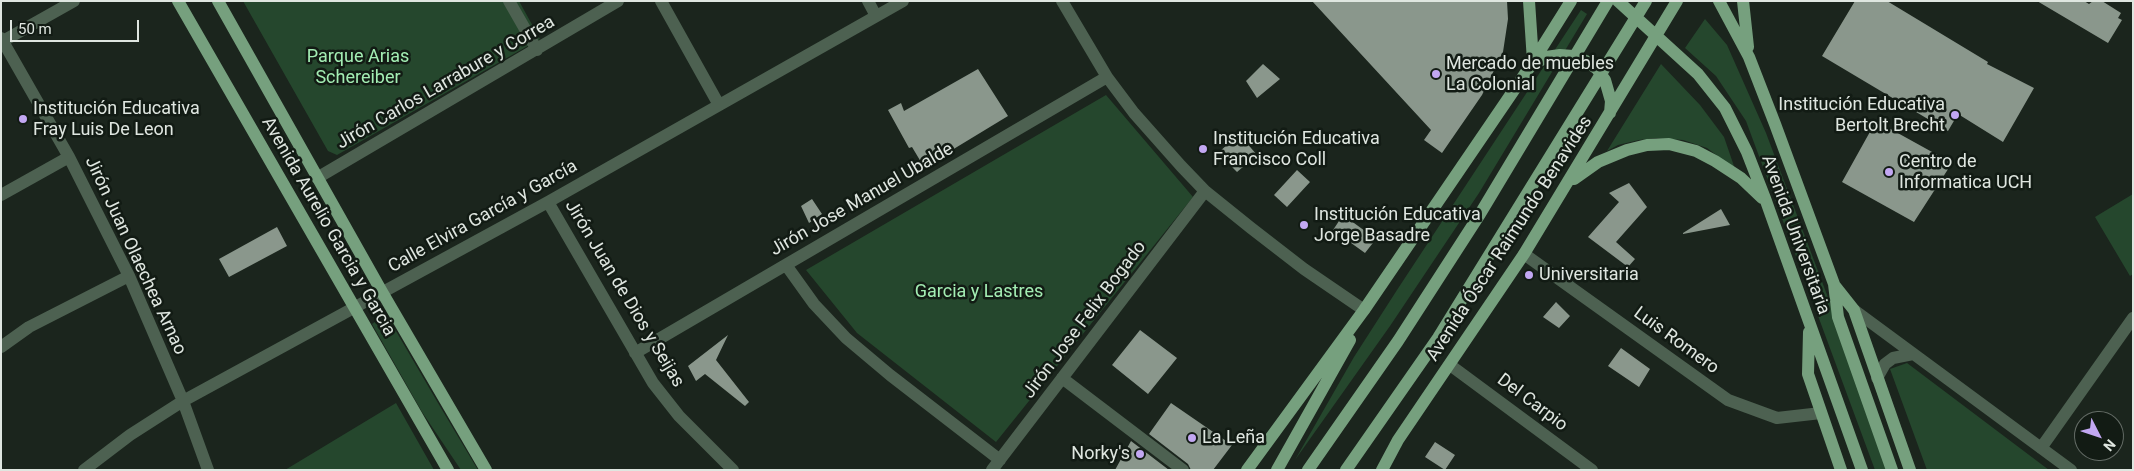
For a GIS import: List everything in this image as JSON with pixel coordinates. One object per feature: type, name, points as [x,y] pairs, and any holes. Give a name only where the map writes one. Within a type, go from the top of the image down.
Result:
[{"type":"main road","name":"Avenida Aurelio Garcia y Garcia","points":[[178,1],[448,470]]},
{"type":"main road","name":"Avenida Aurelio Garcia y Garcia","points":[[218,1],[382,292],[486,470]]},
{"type":"main road","points":[[1529,1],[1531,65]]},
{"type":"main road","points":[[1247,470],[1364,310],[1531,65],[1571,1]]},
{"type":"main road","points":[[1308,470],[1398,341],[1480,214],[1608,1]]},
{"type":"main road","name":"Avenida Universitaria","points":[[1618,1],[1698,74],[1725,108],[1747,152],[1766,201],[1862,470]]},
{"type":"main road","points":[[1346,470],[1438,338],[1646,1]]},
{"type":"main road","name":"Avenida Óscar Raimundo Benavides","points":[[1398,440],[1524,254],[1678,1]]},
{"type":"main road","points":[[1719,1],[1749,57],[1834,284],[1838,316],[1892,470]]},
{"type":"main road","points":[[1743,1],[1749,57]]},
{"type":"main road","points":[[1531,65],[1546,58],[1560,55],[1574,56],[1586,61],[1597,69],[1608,87],[1611,101],[1610,115]]},
{"type":"main road","points":[[1568,184],[1590,167],[1615,154],[1647,145],[1669,144],[1696,151],[1716,161],[1741,178],[1766,201]]},
{"type":"main road","points":[[1834,284],[1854,310],[1910,470]]},
{"type":"main road","points":[[1277,470],[1348,344],[1364,310]]},
{"type":"main road","points":[[1809,324],[1808,374],[1841,470]]},
{"type":"main road","points":[[1372,470],[1398,440]]},
{"type":"main road","points":[[1382,470],[1398,440]]},
{"type":"street","points":[[2,39],[74,1]]},
{"type":"street","points":[[509,1],[537,50]]},
{"type":"street","name":"Jirón Carlos Larrabure y Correa","points":[[318,178],[618,1]]},
{"type":"street","points":[[661,1],[719,105]]},
{"type":"street","points":[[868,1],[876,16]]},
{"type":"street","name":"Calle Elvira García y García","points":[[84,470],[130,434],[183,400],[548,202],[903,1]]},
{"type":"street","points":[[1062,1],[1107,77],[1134,113],[1205,191],[1304,269],[1364,310]]},
{"type":"street","name":"Jirón Juan Olaechea Arnao","points":[[2,39],[69,157],[129,276],[183,400],[208,470]]},
{"type":"street","name":"Jirón Jose Manuel Ubalde","points":[[635,353],[1107,77]]},
{"type":"street","points":[[1,195],[69,157]]},
{"type":"street","name":"Jirón Jose Felix Bogado","points":[[996,465],[1205,191]]},
{"type":"street","name":"Jirón Juan de Dios y Seijas","points":[[548,202],[653,383],[679,416],[733,470]]},
{"type":"street","name":"Luis Romero","points":[[1524,254],[1728,400],[1777,418],[1821,413]]},
{"type":"street","points":[[786,265],[814,304],[846,338],[996,465]]},
{"type":"street","points":[[1,347],[29,328],[129,276]]},
{"type":"street","points":[[1854,310],[2071,470]]},
{"type":"street","points":[[2042,448],[2133,318]]},
{"type":"street","points":[[1877,378],[1885,364],[1893,358],[1913,354]]},
{"type":"street","name":"Del Carpio","points":[[1450,365],[1592,470]]},
{"type":"street","points":[[1062,378],[1183,470]]},
{"type":"green space","name":"Parque Arias Schereiber","points":[[243,1],[519,1],[540,39],[337,155],[328,151]]},
{"type":"green space","points":[[1581,10],[1587,14],[1479,193],[1390,326],[1295,460],[1354,357]]},
{"type":"green space","points":[[1705,19],[1727,45],[1766,133],[1893,470],[1875,470],[1746,121],[1716,76],[1685,48]]},
{"type":"green space","points":[[1661,64],[1700,105],[1724,137],[1735,169],[1707,148],[1683,140],[1656,138],[1639,140],[1618,145],[1607,151]]},
{"type":"green space","name":"Garcia y Lastres","points":[[1106,95],[1193,197],[996,442],[857,333],[806,270]]},
{"type":"green space","points":[[2133,194],[2133,274],[2130,276],[2095,217]]},
{"type":"green space","points":[[386,314],[478,470],[461,470],[422,412],[372,324]]},
{"type":"green space","points":[[1907,363],[2049,470],[1927,470],[1890,369]]},
{"type":"green space","points":[[396,403],[434,470],[285,470]]},
{"type":"building","name":"Mercado de muebles La Colonial","points":[[1312,1],[1507,1],[1508,19],[1503,52],[1482,95],[1442,153],[1424,140],[1431,130]]},
{"type":"building","points":[[1855,1],[1887,1],[1988,62],[1987,64],[2034,88],[2003,142],[1958,114],[1948,131],[1822,56]]},
{"type":"building","points":[[2037,1],[2084,1],[2089,4],[2093,1],[2102,1],[2121,13],[2118,18],[2122,20],[2108,43]]},
{"type":"building","points":[[1263,64],[1280,79],[1257,98],[1246,81]]},
{"type":"building","points":[[978,69],[1008,116],[924,167],[912,147],[909,148],[888,110],[901,103],[904,111]]},
{"type":"building","points":[[1876,121],[1952,163],[1914,222],[1842,182]]},
{"type":"building","points":[[1239,134],[1257,155],[1237,172],[1218,153]]},
{"type":"building","points":[[1297,170],[1310,182],[1287,207],[1274,195]]},
{"type":"building","points":[[1629,183],[1647,207],[1616,242],[1635,259],[1628,267],[1588,237],[1619,202],[1609,193]]},
{"type":"building","points":[[812,199],[822,214],[809,223],[801,206]]},
{"type":"building","points":[[1721,209],[1730,225],[1683,234],[1683,233]]},
{"type":"building","points":[[1343,215],[1376,239],[1365,253],[1333,230]]},
{"type":"building","points":[[277,227],[287,246],[229,277],[219,259]]},
{"type":"building","points":[[1556,302],[1570,316],[1559,328],[1543,317]]},
{"type":"building","points":[[1140,330],[1177,358],[1148,394],[1112,365]]},
{"type":"building","points":[[728,335],[716,360],[749,402],[745,406],[705,374],[696,381],[688,366]]},
{"type":"building","points":[[1621,348],[1650,369],[1639,387],[1608,366]]},
{"type":"building","name":"La Leña","points":[[1171,403],[1232,445],[1213,470],[1191,470],[1188,464],[1149,434]]},
{"type":"building","name":"Norky's","points":[[1131,441],[1169,470],[1115,470]]},
{"type":"building","points":[[1435,442],[1455,455],[1445,470],[1425,457]]},
{"type":"place","name":"Mercado de muebles La Colonial","points":[[1436,74]]},
{"type":"place","name":"Institución Educativa Bertolt Brecht","points":[[1955,115]]},
{"type":"place","name":"Institución Educativa Fray Luis De Leon","points":[[23,119]]},
{"type":"place","name":"Institución Educativa Francisco Coll","points":[[1203,149]]},
{"type":"place","name":"Centro de Informatica UCH","points":[[1889,172]]},
{"type":"place","name":"Institución Educativa Jorge Basadre","points":[[1304,225]]},
{"type":"place","name":"Universitaria","points":[[1529,275]]},
{"type":"place","name":"La Leña","points":[[1192,438]]},
{"type":"place","name":"Norky's","points":[[1140,454]]}]
